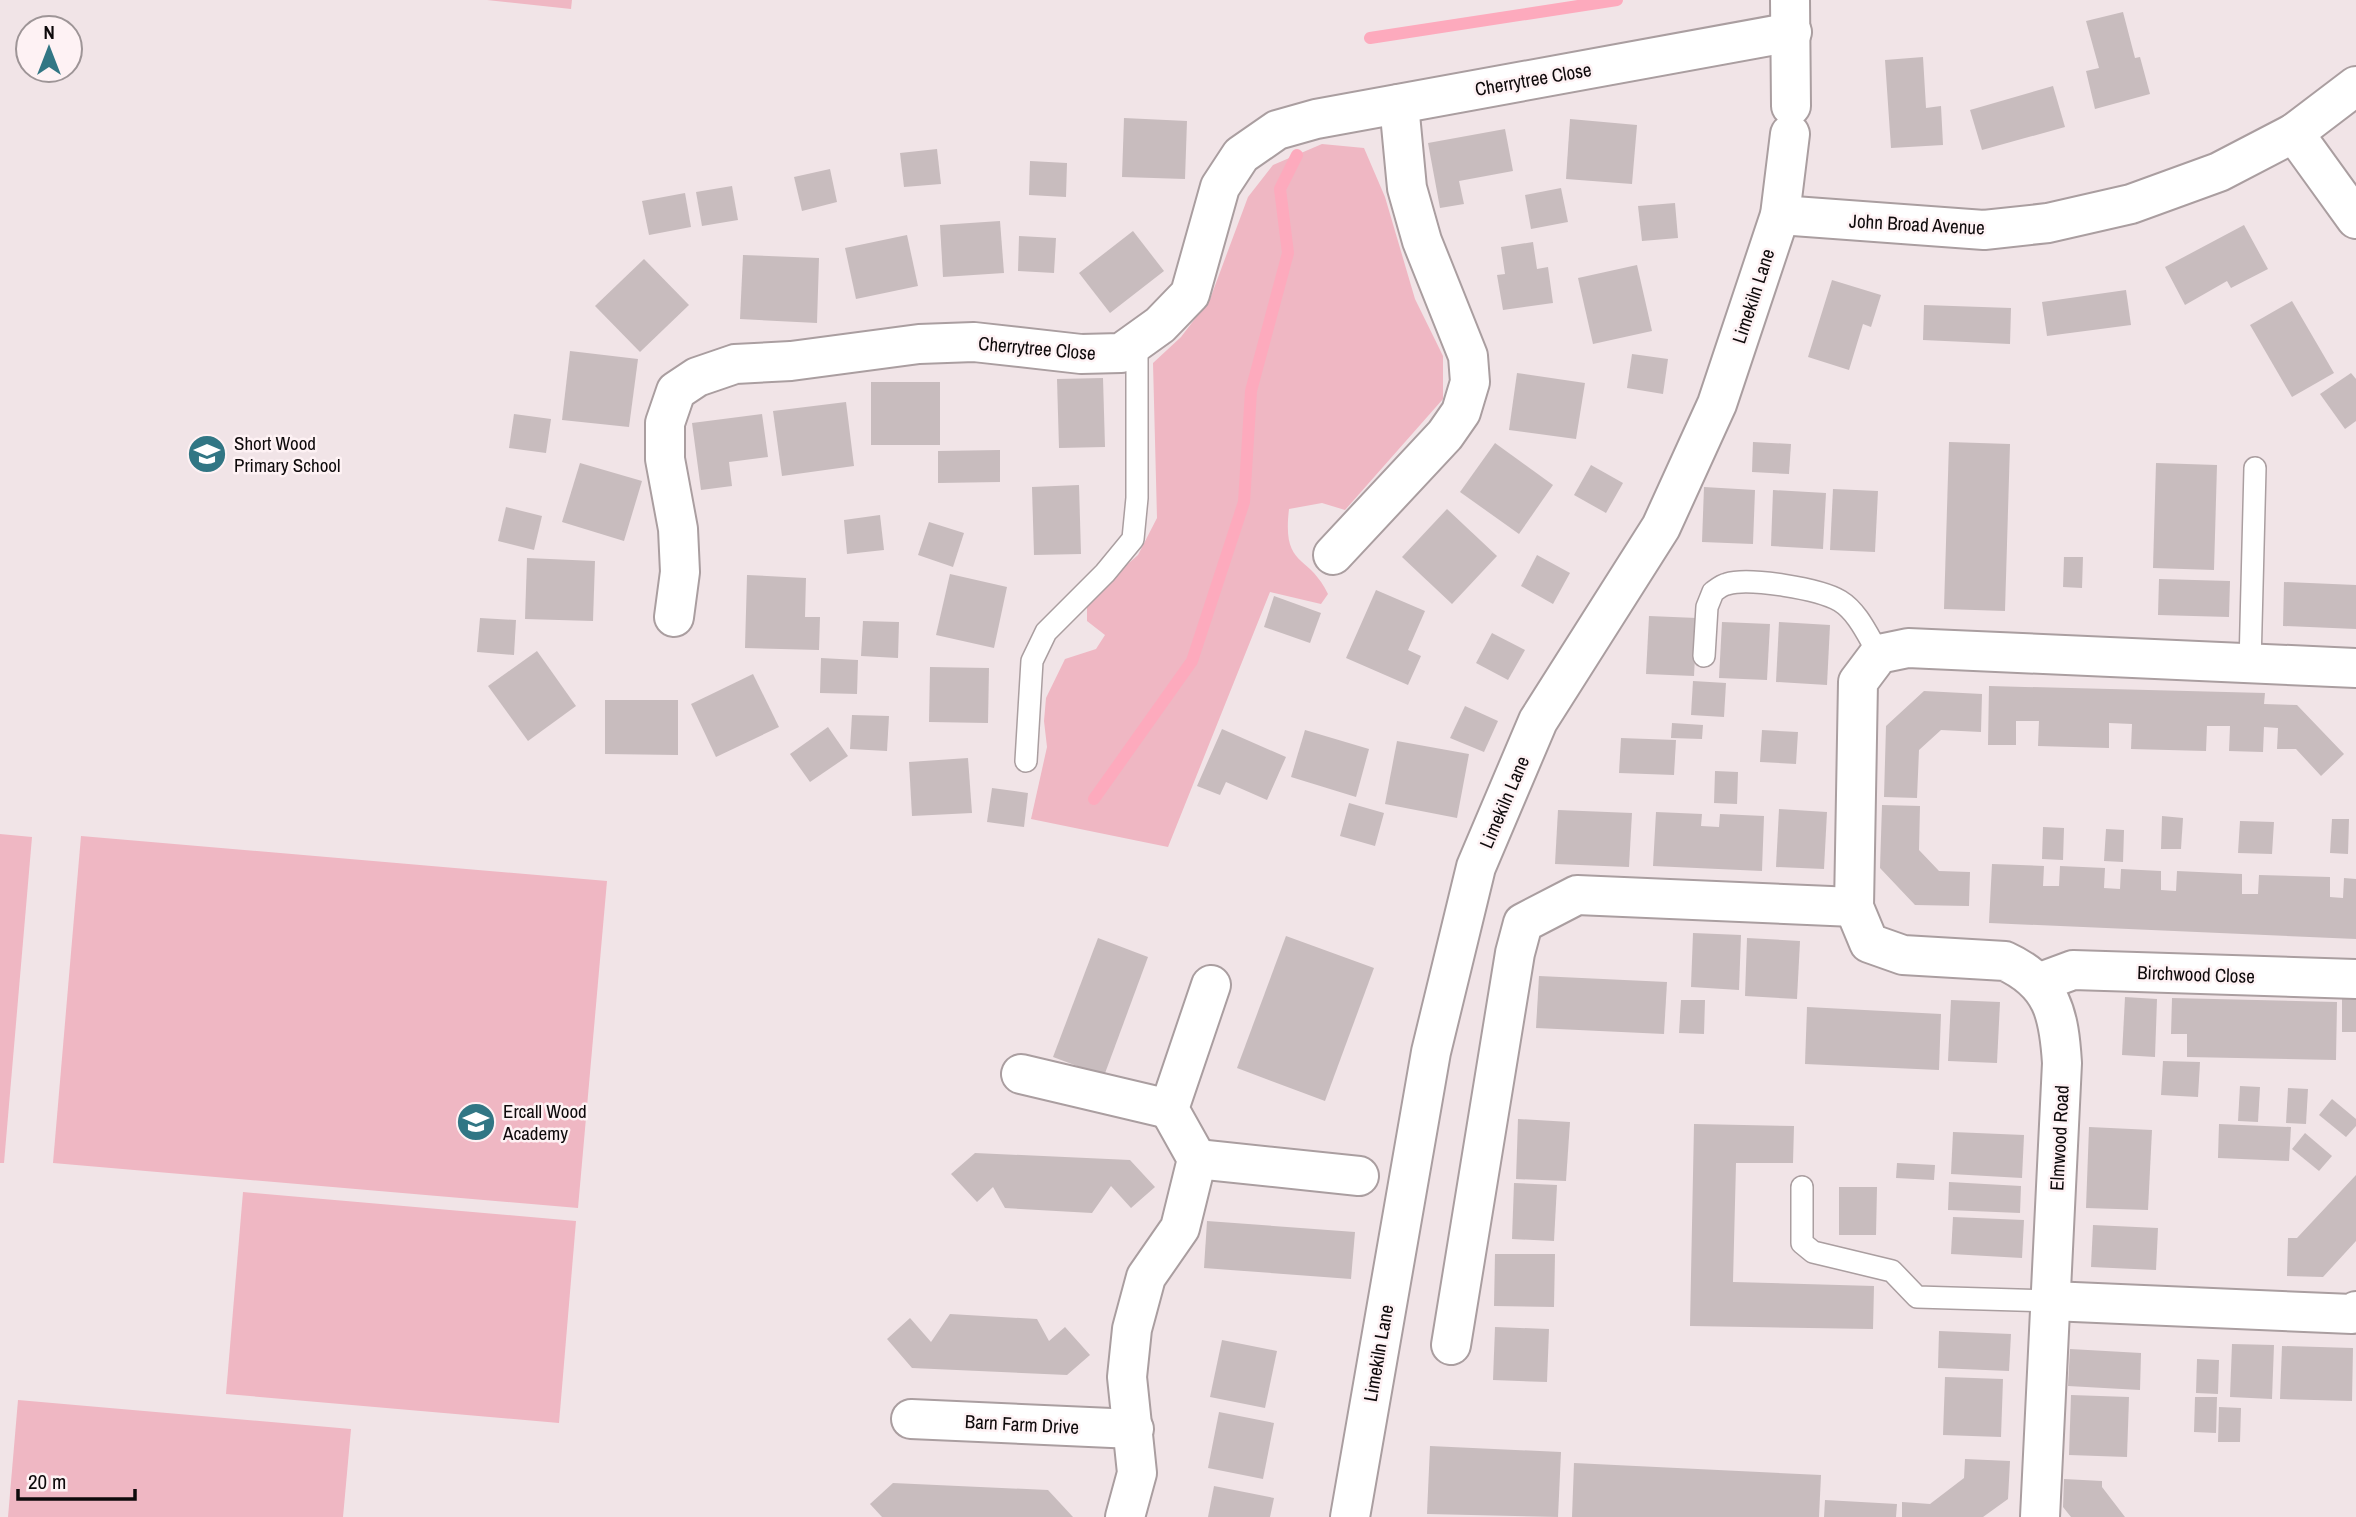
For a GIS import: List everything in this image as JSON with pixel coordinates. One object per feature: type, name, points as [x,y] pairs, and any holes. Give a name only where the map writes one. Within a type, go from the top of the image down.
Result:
[{"type":"street","name":"Cherrytree Close","points":[[674,617],[680,572],[678,530],[665,459],[665,423],[676,391],[697,377],[735,364],[791,361],[919,344],[974,342],[1081,354],[1121,353],[1160,325],[1190,294],[1220,187],[1241,155],[1277,130],[1316,119],[1399,104],[1791,16]]},
{"type":"street","name":"Limekiln Lane","points":[[1350,1517],[1431,1052],[1476,867],[1538,721],[1661,527],[1717,404],[1780,215],[1791,120],[1791,16]]},
{"type":"street","name":"John Broad Avenue","points":[[1780,215],[1984,230],[2048,223],[2131,204],[2219,172],[2294,133],[2356,86]]},
{"type":"street","points":[[1333,555],[1445,435],[1461,412],[1470,382],[1468,356],[1422,242],[1407,188],[1399,104]]},
{"type":"street","points":[[2294,133],[2356,219]]},
{"type":"street","points":[[1879,654],[1908,648],[2356,668]]},
{"type":"street","name":"Elmwood Road","points":[[1879,654],[1858,682],[1854,907],[1869,943],[1903,955],[2005,961],[2020,968],[2038,983],[2060,1020],[2062,1063],[2040,1517]]},
{"type":"street","points":[[1451,1345],[1515,953],[1523,923],[1577,895],[1854,907]]},
{"type":"street","name":"Birchwood Close","points":[[2038,983],[2073,970],[2356,979]]},
{"type":"street","points":[[1169,1110],[1211,985]]},
{"type":"street","points":[[1021,1074],[1169,1110],[1197,1159],[1180,1228],[1146,1277],[1132,1329],[1127,1377],[1137,1473],[1125,1517]]},
{"type":"street","points":[[1197,1159],[1359,1176]]},
{"type":"street","points":[[2051,1301],[2352,1314],[2356,1311]]},
{"type":"street","name":"Barn Farm Drive","points":[[911,1419],[1133,1429]]},
{"type":"lane","points":[[1026,761],[1032,662],[1046,632],[1105,573],[1133,539],[1138,498],[1138,341]]},
{"type":"lane","points":[[2249,665],[2255,468]]},
{"type":"lane","points":[[1704,656],[1707,607],[1713,592],[1728,583],[1806,590],[1841,602],[1854,614],[1879,654]]},
{"type":"lane","points":[[1802,1187],[1801,1243],[1813,1252],[1892,1271],[1917,1297],[2051,1301]]},
{"type":"shaded area","points":[[487,0],[572,0],[571,9]]},
{"type":"shaded area","points":[[1322,144],[1364,148],[1385,197],[1415,299],[1443,356],[1443,399],[1345,510],[1322,503],[1289,509],[1289,542],[1293,551],[1312,571],[1328,594],[1321,604],[1270,592],[1168,847],[1031,819],[1047,747],[1044,721],[1046,698],[1065,659],[1096,649],[1105,635],[1087,621],[1087,605],[1104,585],[1138,555],[1157,518],[1153,363],[1181,337],[1210,299],[1248,197],[1273,165]]},
{"type":"shaded area","points":[[0,834],[32,837],[4,1163],[0,1163]]},
{"type":"shaded area","points":[[81,836],[607,881],[578,1208],[53,1163]]},
{"type":"shaded area","points":[[243,1192],[576,1221],[559,1423],[226,1394]]},
{"type":"shaded area","points":[[18,1400],[351,1429],[343,1517],[8,1517]]},
{"type":"building","points":[[2123,12],[2135,58],[2140,57],[2150,94],[2095,109],[2086,71],[2099,68],[2086,21]]},
{"type":"building","points":[[1923,57],[1926,108],[1941,106],[1943,145],[1891,148],[1885,60]]},
{"type":"building","points":[[2053,86],[2065,127],[1982,150],[1970,110]]},
{"type":"building","points":[[1124,118],[1187,121],[1185,179],[1122,177]]},
{"type":"building","points":[[1570,119],[1637,125],[1632,184],[1566,179]]},
{"type":"building","points":[[1505,129],[1513,171],[1459,181],[1464,204],[1440,208],[1428,143]]},
{"type":"building","points":[[937,149],[941,184],[904,187],[900,153]]},
{"type":"building","points":[[1030,161],[1067,163],[1066,197],[1029,195]]},
{"type":"building","points":[[830,169],[837,202],[802,211],[794,177]]},
{"type":"building","points":[[732,186],[738,220],[702,226],[696,192]]},
{"type":"building","points":[[1561,188],[1568,222],[1531,229],[1525,195]]},
{"type":"building","points":[[685,193],[691,227],[649,235],[642,201]]},
{"type":"building","points":[[1675,203],[1678,238],[1642,241],[1638,206]]},
{"type":"building","points":[[1000,221],[1004,273],[943,277],[940,225]]},
{"type":"building","points":[[2244,225],[2268,269],[2231,288],[2227,281],[2185,305],[2165,267]]},
{"type":"building","points":[[1133,231],[1164,271],[1110,313],[1079,273]]},
{"type":"building","points":[[907,235],[918,286],[856,299],[845,248]]},
{"type":"building","points":[[1019,236],[1056,238],[1054,273],[1018,271]]},
{"type":"building","points":[[1533,242],[1537,269],[1548,267],[1553,303],[1503,310],[1497,275],[1505,274],[1501,247]]},
{"type":"building","points":[[743,255],[819,258],[817,323],[740,319]]},
{"type":"building","points":[[644,259],[689,305],[640,352],[595,306]]},
{"type":"building","points":[[1637,265],[1652,331],[1593,344],[1578,278]]},
{"type":"building","points":[[1832,280],[1881,295],[1871,327],[1863,324],[1849,370],[1808,357]]},
{"type":"building","points":[[2126,290],[2131,325],[2047,336],[2042,302]]},
{"type":"building","points":[[2292,301],[2334,373],[2292,397],[2250,325]]},
{"type":"building","points":[[1924,305],[2011,308],[2010,344],[1923,340]]},
{"type":"building","points":[[570,351],[638,359],[629,427],[562,420]]},
{"type":"building","points":[[1632,354],[1668,359],[1663,394],[1627,388]]},
{"type":"building","points":[[1517,373],[1585,383],[1576,439],[1509,430]]},
{"type":"building","points":[[2351,373],[2356,379],[2356,421],[2345,429],[2320,394]]},
{"type":"building","points":[[1103,378],[1105,447],[1059,448],[1057,379]]},
{"type":"building","points":[[871,382],[940,382],[940,445],[871,445]]},
{"type":"building","points":[[846,402],[854,466],[782,476],[773,411]]},
{"type":"building","points":[[514,414],[551,419],[546,453],[509,448]]},
{"type":"building","points":[[762,414],[768,457],[729,462],[732,486],[701,490],[692,423]]},
{"type":"building","points":[[1753,442],[1791,444],[1789,474],[1752,472]]},
{"type":"building","points":[[1949,442],[2010,444],[2005,611],[1944,609]]},
{"type":"building","points":[[1495,443],[1553,485],[1519,534],[1460,492]]},
{"type":"building","points":[[1000,450],[1000,482],[938,483],[938,451]]},
{"type":"building","points":[[580,463],[642,481],[624,541],[562,522]]},
{"type":"building","points":[[2156,463],[2217,465],[2214,570],[2153,568]]},
{"type":"building","points":[[1591,465],[1623,483],[1606,513],[1574,495]]},
{"type":"building","points":[[1079,485],[1081,554],[1034,555],[1032,487]]},
{"type":"building","points":[[1704,487],[1755,490],[1753,544],[1702,542]]},
{"type":"building","points":[[1833,489],[1878,491],[1875,552],[1830,550]]},
{"type":"building","points":[[1773,490],[1826,493],[1823,549],[1771,546]]},
{"type":"building","points":[[506,507],[542,516],[534,550],[498,541]]},
{"type":"building","points":[[1447,509],[1497,556],[1452,604],[1402,557]]},
{"type":"building","points":[[880,515],[884,550],[847,554],[844,520]]},
{"type":"building","points":[[929,522],[964,533],[953,567],[918,555]]},
{"type":"building","points":[[1537,555],[1570,573],[1553,604],[1521,586]]},
{"type":"building","points":[[2064,557],[2083,557],[2082,588],[2063,587]]},
{"type":"building","points":[[527,558],[595,561],[593,621],[525,619]]},
{"type":"building","points":[[950,574],[1007,587],[994,648],[936,635]]},
{"type":"building","points":[[747,575],[806,578],[805,617],[820,617],[819,650],[745,648]]},
{"type":"building","points":[[2159,579],[2230,581],[2229,617],[2158,615]]},
{"type":"building","points":[[2284,582],[2356,585],[2356,629],[2283,626]]},
{"type":"building","points":[[1376,590],[1425,611],[1408,650],[1421,656],[1408,685],[1346,658]]},
{"type":"building","points":[[1274,596],[1321,613],[1310,643],[1264,627]]},
{"type":"building","points":[[1649,616],[1697,618],[1694,676],[1646,674]]},
{"type":"building","points":[[480,618],[516,620],[514,655],[477,652]]},
{"type":"building","points":[[863,621],[899,622],[898,658],[861,656]]},
{"type":"building","points":[[1722,622],[1770,624],[1767,680],[1719,678]]},
{"type":"building","points":[[1779,622],[1830,625],[1827,685],[1776,682]]},
{"type":"building","points":[[1492,633],[1525,650],[1508,680],[1476,663]]},
{"type":"building","points":[[537,651],[576,706],[528,741],[488,686]]},
{"type":"building","points":[[821,658],[858,660],[857,694],[820,693]]},
{"type":"building","points":[[930,667],[989,668],[988,723],[929,722]]},
{"type":"building","points":[[753,674],[779,727],[716,757],[691,704]]},
{"type":"building","points":[[1693,681],[1726,683],[1724,717],[1691,715]]},
{"type":"building","points":[[1989,686],[2265,693],[2264,704],[2297,705],[2344,754],[2321,776],[2296,749],[2277,749],[2278,728],[2264,727],[2263,752],[2229,751],[2230,726],[2207,726],[2206,751],[2131,749],[2132,724],[2109,723],[2109,748],[2038,746],[2039,721],[2016,721],[2016,745],[1988,745]]},
{"type":"building","points":[[1924,691],[1982,694],[1981,732],[1941,730],[1919,750],[1917,798],[1884,797],[1886,726]]},
{"type":"building","points":[[605,700],[678,700],[678,755],[605,754]]},
{"type":"building","points":[[1465,706],[1498,721],[1484,752],[1450,738]]},
{"type":"building","points":[[852,715],[889,716],[887,751],[850,749]]},
{"type":"building","points":[[1672,723],[1703,725],[1702,739],[1671,738]]},
{"type":"building","points":[[828,727],[848,756],[810,782],[790,754]]},
{"type":"building","points":[[1222,729],[1286,757],[1267,800],[1226,782],[1220,795],[1197,786]]},
{"type":"building","points":[[1305,730],[1369,749],[1356,797],[1291,777]]},
{"type":"building","points":[[1762,730],[1798,732],[1796,764],[1760,762]]},
{"type":"building","points":[[1621,738],[1676,740],[1674,775],[1619,773]]},
{"type":"building","points":[[1397,741],[1469,754],[1457,818],[1385,804]]},
{"type":"building","points":[[968,758],[972,813],[912,816],[909,762]]},
{"type":"building","points":[[1715,771],[1738,772],[1737,804],[1714,803]]},
{"type":"building","points":[[992,788],[1028,793],[1024,827],[987,822]]},
{"type":"building","points":[[1349,803],[1384,813],[1375,846],[1340,836]]},
{"type":"building","points":[[1882,805],[1920,806],[1919,850],[1939,871],[1970,872],[1969,906],[1915,905],[1880,868]]},
{"type":"building","points":[[1779,809],[1827,812],[1824,869],[1776,867]]},
{"type":"building","points":[[1558,810],[1632,813],[1629,867],[1555,864]]},
{"type":"building","points":[[1656,812],[1702,814],[1701,826],[1719,827],[1720,814],[1764,816],[1762,871],[1653,866]]},
{"type":"building","points":[[2162,816],[2183,818],[2181,849],[2161,849]]},
{"type":"building","points":[[2332,819],[2349,819],[2348,854],[2330,853]]},
{"type":"building","points":[[2240,821],[2274,822],[2272,854],[2238,853]]},
{"type":"building","points":[[2043,827],[2064,828],[2063,860],[2042,859]]},
{"type":"building","points":[[2106,829],[2124,830],[2123,862],[2104,861]]},
{"type":"building","points":[[1992,864],[2044,866],[2043,886],[2059,886],[2060,866],[2105,868],[2104,888],[2120,889],[2121,869],[2161,871],[2161,890],[2176,891],[2177,871],[2242,874],[2242,894],[2258,894],[2259,875],[2330,877],[2330,897],[2343,898],[2344,878],[2356,879],[2356,939],[1989,923]]},
{"type":"building","points":[[1693,933],[1741,935],[1739,990],[1691,987]]},
{"type":"building","points":[[1286,936],[1374,968],[1325,1101],[1237,1068]]},
{"type":"building","points":[[1098,938],[1148,957],[1104,1076],[1053,1057]]},
{"type":"building","points":[[1747,938],[1800,941],[1797,999],[1745,996]]},
{"type":"building","points":[[1539,976],[1667,982],[1664,1034],[1536,1028]]},
{"type":"building","points":[[2125,997],[2157,999],[2155,1057],[2122,1055]]},
{"type":"building","points":[[2172,998],[2337,1002],[2336,1060],[2187,1057],[2187,1034],[2171,1034]]},
{"type":"building","points":[[2342,998],[2356,998],[2356,1032],[2342,1032]]},
{"type":"building","points":[[1681,1000],[1705,1000],[1704,1034],[1679,1033]]},
{"type":"building","points":[[1951,1000],[2000,1002],[1997,1063],[1948,1061]]},
{"type":"building","points":[[1807,1007],[1941,1014],[1939,1070],[1805,1064]]},
{"type":"building","points":[[2163,1061],[2200,1062],[2198,1097],[2161,1095]]},
{"type":"building","points":[[2240,1086],[2260,1087],[2258,1122],[2238,1121]]},
{"type":"building","points":[[2288,1088],[2308,1089],[2306,1124],[2286,1123]]},
{"type":"building","points":[[2332,1099],[2356,1119],[2356,1126],[2346,1137],[2319,1115]]},
{"type":"building","points":[[1518,1119],[1570,1122],[1566,1181],[1516,1179]]},
{"type":"building","points":[[1694,1124],[1794,1126],[1793,1163],[1736,1163],[1733,1282],[1874,1286],[1873,1329],[1690,1326]]},
{"type":"building","points":[[2219,1124],[2291,1127],[2289,1161],[2218,1158]]},
{"type":"building","points":[[2089,1127],[2152,1130],[2148,1210],[2086,1208]]},
{"type":"building","points":[[1953,1132],[2024,1135],[2022,1178],[1951,1174]]},
{"type":"building","points":[[2305,1133],[2332,1156],[2319,1171],[2292,1149]]},
{"type":"building","points":[[975,1153],[1130,1160],[1155,1187],[1131,1208],[1111,1186],[1092,1213],[1005,1208],[993,1187],[977,1202],[951,1174]]},
{"type":"building","points":[[1897,1163],[1935,1165],[1934,1180],[1896,1178]]},
{"type":"building","points":[[2356,1175],[2356,1241],[2323,1277],[2287,1276],[2288,1238],[2297,1238]]},
{"type":"building","points":[[1949,1182],[2021,1186],[2020,1213],[1948,1210]]},
{"type":"building","points":[[1514,1183],[1557,1185],[1554,1241],[1512,1239]]},
{"type":"building","points":[[1839,1187],[1877,1187],[1876,1235],[1839,1235]]},
{"type":"building","points":[[1953,1217],[2024,1220],[2022,1258],[1951,1254]]},
{"type":"building","points":[[1207,1221],[1355,1232],[1351,1279],[1204,1268]]},
{"type":"building","points":[[2093,1225],[2158,1228],[2156,1270],[2091,1267]]},
{"type":"building","points":[[1495,1254],[1555,1254],[1554,1307],[1494,1306]]},
{"type":"building","points":[[950,1314],[1037,1319],[1049,1341],[1065,1327],[1090,1355],[1067,1375],[912,1368],[887,1339],[910,1318],[931,1342]]},
{"type":"building","points":[[1495,1327],[1549,1329],[1547,1382],[1493,1380]]},
{"type":"building","points":[[1939,1331],[2011,1334],[2009,1371],[1938,1368]]},
{"type":"building","points":[[1222,1340],[1277,1351],[1265,1408],[1210,1397]]},
{"type":"building","points":[[2232,1344],[2274,1345],[2272,1399],[2230,1397]]},
{"type":"building","points":[[2282,1346],[2353,1348],[2352,1401],[2280,1399]]},
{"type":"building","points":[[2070,1349],[2141,1353],[2140,1390],[2068,1386]]},
{"type":"building","points":[[2197,1359],[2219,1360],[2218,1394],[2196,1393]]},
{"type":"building","points":[[1945,1377],[2003,1379],[2001,1437],[1943,1435]]},
{"type":"building","points":[[2071,1395],[2129,1397],[2127,1457],[2069,1455]]},
{"type":"building","points":[[2195,1397],[2217,1397],[2216,1433],[2194,1432]]},
{"type":"building","points":[[2219,1407],[2241,1408],[2240,1442],[2218,1442]]},
{"type":"building","points":[[1219,1412],[1274,1423],[1263,1479],[1208,1468]]},
{"type":"building","points":[[1430,1446],[1561,1452],[1558,1517],[1427,1514]]},
{"type":"building","points":[[1965,1459],[2010,1461],[2008,1499],[1983,1517],[1902,1517],[1902,1502],[1930,1504],[1964,1478]]},
{"type":"building","points":[[1574,1463],[1821,1475],[1819,1517],[1572,1517]]},
{"type":"building","points":[[2064,1479],[2102,1481],[2102,1487],[2125,1517],[2071,1517],[2063,1507]]},
{"type":"building","points":[[893,1483],[1048,1490],[1073,1517],[882,1517],[870,1504]]},
{"type":"building","points":[[1214,1486],[1274,1498],[1270,1517],[1208,1517]]},
{"type":"building","points":[[1825,1500],[1897,1504],[1896,1517],[1824,1517]]},
{"type":"waterway","points":[[1370,38],[1617,0]]},
{"type":"waterway","points":[[1094,799],[1192,661],[1244,502],[1251,391],[1288,253],[1280,189],[1297,155]]},
{"type":"place","name":"Short Wood Primary School","points":[[207,454]]},
{"type":"place","name":"Ercall Wood Academy","points":[[476,1122]]}]
